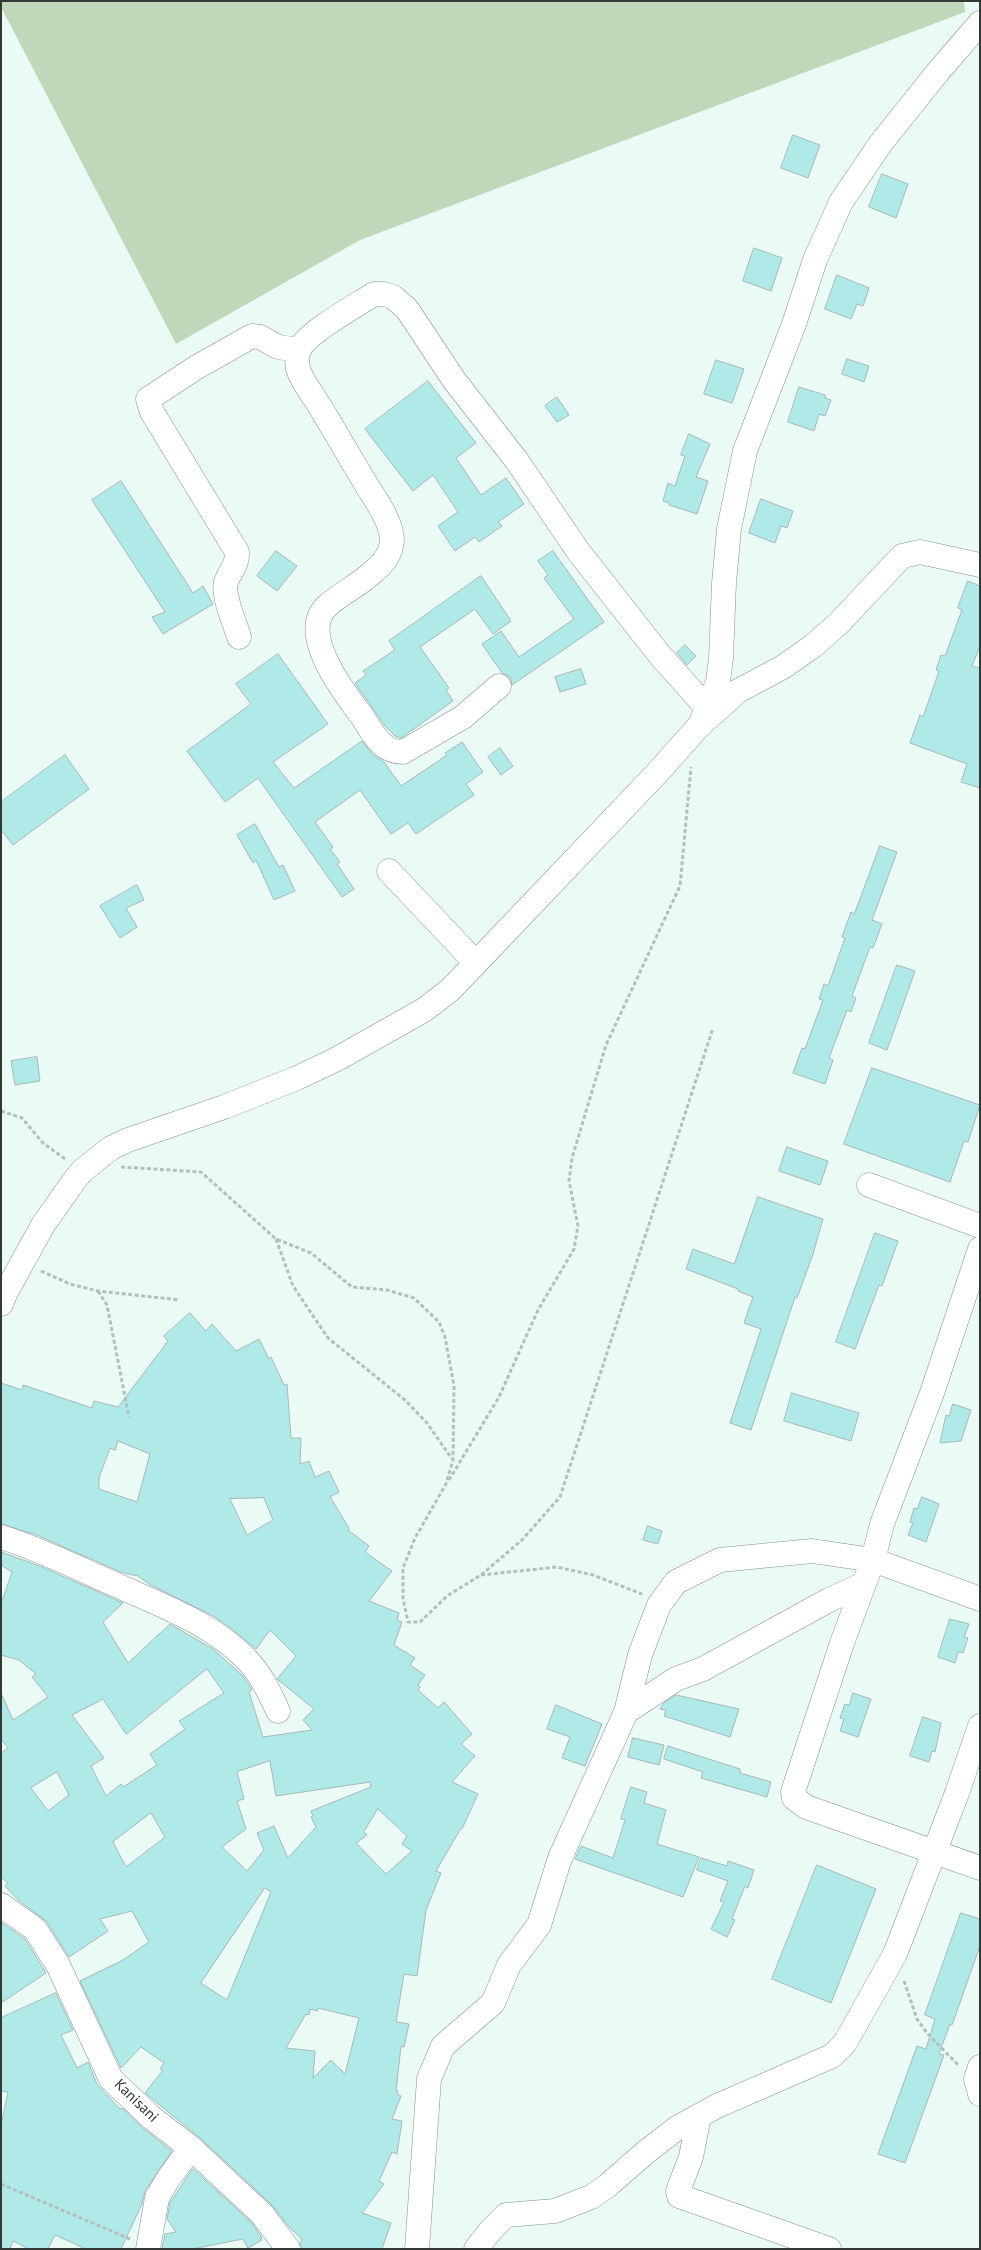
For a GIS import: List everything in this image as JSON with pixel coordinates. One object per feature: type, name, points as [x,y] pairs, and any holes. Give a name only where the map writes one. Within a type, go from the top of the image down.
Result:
[{"type":"street","points":[[703,717],[718,682],[729,529],[745,451],[794,324],[815,260],[841,202],[882,143],[937,73],[980,23]]},
{"type":"street","points":[[499,686],[463,717],[403,752],[393,752],[384,747],[336,679],[321,651],[317,635],[318,617],[327,606],[361,584],[381,566],[389,553],[392,540],[388,524],[376,500],[298,370],[299,350],[304,342],[316,332],[374,294],[384,294],[393,297],[407,309],[454,380],[517,461],[578,551],[659,654],[703,717]]},
{"type":"street","points":[[239,637],[225,592],[226,582],[236,566],[237,552],[152,412],[148,399],[151,395],[197,367],[252,336],[260,336],[278,347],[299,350]]},
{"type":"street","points":[[2,1293],[22,1264],[43,1225],[87,1167],[111,1148],[297,1078],[337,1059],[424,1010],[450,990],[652,778],[703,717],[738,691],[783,667],[813,646],[839,624],[902,556],[920,552],[980,565]]},
{"type":"street","points":[[389,870],[476,963]]},
{"type":"street","points":[[869,1185],[980,1226]]},
{"type":"street","points":[[980,1248],[932,1392],[882,1524],[873,1560],[794,1785],[794,1798],[806,1808],[980,1868]]},
{"type":"street","points":[[1,1537],[51,1555],[171,1608],[212,1632],[235,1648],[249,1662],[261,1678],[278,1711]]},
{"type":"street","points":[[417,2249],[430,2079],[443,2046],[493,2003],[509,1965],[539,1925],[560,1858],[626,1712],[640,1656],[659,1605],[676,1582],[720,1560],[812,1551],[873,1560],[980,1599]]},
{"type":"street","points":[[626,1712],[676,1679],[703,1669],[829,1600],[864,1584]]},
{"type":"street","points":[[476,2249],[500,2219],[506,2215],[555,2211],[591,2197],[677,2128],[699,2116],[817,2063],[838,2051],[845,2043],[895,1954],[957,1793],[980,1726]]},
{"type":"street","name":"Kanisani","points":[[1,1905],[35,1928],[58,1965],[111,2079],[152,2118],[191,2148],[262,2214],[288,2249]]},
{"type":"street","points":[[699,2116],[691,2157],[678,2191],[679,2196],[797,2244],[829,2249]]},
{"type":"street","points":[[149,2247],[157,2198],[168,2178],[191,2148]]},
{"type":"path","points":[[693,759],[680,886],[606,1045],[572,1158],[569,1180],[578,1226],[574,1249],[538,1310],[499,1397],[415,1538],[403,1568],[403,1598],[408,1622],[420,1622],[447,1596],[480,1575],[522,1540],[560,1497],[713,1028]]},
{"type":"path","points":[[1,1111],[22,1118],[43,1143],[87,1167],[201,1172],[276,1239],[311,1253],[352,1287],[387,1290],[414,1298],[439,1322],[445,1337],[454,1386],[452,1460],[446,1484]]},
{"type":"path","points":[[276,1239],[293,1286],[328,1338],[405,1400],[427,1423],[452,1460]]},
{"type":"path","points":[[22,1264],[70,1284],[98,1291],[180,1300]]},
{"type":"path","points":[[98,1291],[107,1305],[129,1417]]},
{"type":"path","points":[[480,1575],[557,1567],[593,1575],[647,1596],[659,1605]]},
{"type":"path","points":[[895,1954],[917,2019],[927,2034],[978,2080]]},
{"type":"path","points":[[1,2184],[149,2247]]},
{"type":"green space","points":[[1,1],[964,1],[965,12],[360,240],[176,344],[1,7]]},
{"type":"building","points":[[793,135],[820,145],[808,178],[781,168]]},
{"type":"building","points":[[882,174],[908,184],[896,218],[869,207]]},
{"type":"building","points":[[754,248],[782,258],[771,291],[743,281]]},
{"type":"building","points":[[837,275],[869,288],[863,306],[857,304],[851,319],[825,309]]},
{"type":"building","points":[[847,359],[869,366],[864,382],[842,374]]},
{"type":"building","points":[[716,360],[744,369],[732,403],[704,394]]},
{"type":"building","points":[[428,381],[476,443],[456,458],[481,495],[506,478],[524,504],[498,522],[502,526],[479,542],[475,537],[455,551],[438,526],[458,512],[433,475],[413,491],[365,429]]},
{"type":"building","points":[[799,387],[825,395],[825,398],[831,400],[825,416],[819,414],[814,431],[788,422]]},
{"type":"building","points":[[557,397],[569,415],[557,422],[545,406]]},
{"type":"building","points":[[689,434],[710,444],[696,477],[708,481],[697,514],[669,505],[669,503],[663,501],[668,483],[675,486],[685,456],[681,455]]},
{"type":"building","points":[[121,481],[193,593],[203,586],[213,604],[163,634],[152,617],[165,612],[92,500]]},
{"type":"building","points":[[761,499],[793,511],[787,528],[781,526],[775,543],[749,533]]},
{"type":"building","points":[[276,551],[297,566],[277,591],[257,576]]},
{"type":"building","points":[[553,551],[604,622],[512,685],[510,677],[502,673],[482,644],[501,631],[519,657],[574,619],[544,578],[548,575],[538,561]]},
{"type":"building","points":[[481,576],[511,621],[493,634],[475,609],[420,647],[449,688],[446,690],[453,701],[401,738],[395,736],[385,726],[355,683],[366,675],[363,671],[395,650],[389,641]]},
{"type":"building","points":[[968,581],[980,586],[980,646],[972,666],[980,668],[980,788],[961,782],[967,764],[910,743],[920,715],[923,717],[939,671],[936,670],[941,655],[945,656],[962,610],[958,608]]},
{"type":"building","points":[[685,645],[696,656],[687,665],[677,653]]},
{"type":"building","points":[[278,654],[328,724],[273,762],[294,788],[362,741],[373,755],[384,762],[401,786],[447,755],[445,753],[462,742],[483,772],[466,784],[474,795],[416,834],[408,823],[391,834],[360,790],[315,822],[333,847],[330,849],[340,862],[337,864],[354,889],[342,897],[258,778],[225,802],[187,751],[251,704],[236,684]]},
{"type":"building","points":[[581,669],[586,684],[560,692],[555,677]]},
{"type":"building","points":[[500,748],[513,766],[501,775],[488,757]]},
{"type":"building","points":[[65,755],[89,789],[13,845],[1,830],[1,802]]},
{"type":"building","points":[[255,824],[279,867],[283,865],[295,891],[274,900],[256,860],[253,863],[237,835]]},
{"type":"building","points":[[880,846],[897,852],[872,920],[882,924],[873,948],[870,947],[852,996],[856,998],[851,1012],[847,1010],[829,1058],[833,1060],[825,1084],[793,1073],[802,1048],[805,1049],[823,1000],[819,999],[824,984],[828,986],[845,938],[842,937],[851,912],[854,914]]},
{"type":"building","points":[[137,885],[144,900],[126,908],[137,927],[120,938],[100,906]]},
{"type":"building","points":[[897,965],[915,971],[887,1050],[869,1043]]},
{"type":"building","points":[[37,1057],[40,1081],[15,1085],[11,1061]]},
{"type":"building","points":[[872,1068],[980,1105],[968,1142],[964,1141],[950,1182],[844,1144]]},
{"type":"building","points":[[787,1147],[828,1161],[820,1185],[779,1171]]},
{"type":"building","points":[[758,1197],[823,1219],[813,1254],[797,1298],[795,1297],[751,1430],[730,1423],[761,1329],[744,1323],[753,1297],[738,1291],[738,1289],[686,1269],[693,1249],[734,1264]]},
{"type":"building","points":[[875,1233],[898,1241],[882,1286],[879,1285],[855,1349],[836,1342]]},
{"type":"building","points":[[190,1313],[206,1331],[212,1324],[236,1351],[259,1339],[269,1359],[271,1357],[284,1385],[287,1384],[291,1438],[301,1438],[300,1464],[309,1461],[315,1477],[329,1471],[339,1492],[330,1497],[349,1528],[348,1530],[369,1546],[365,1552],[392,1571],[369,1601],[399,1613],[397,1620],[402,1622],[394,1645],[415,1658],[410,1665],[425,1675],[418,1685],[420,1687],[418,1690],[438,1708],[444,1702],[472,1734],[461,1744],[475,1756],[452,1782],[478,1794],[462,1829],[436,1871],[441,1873],[426,1910],[417,1976],[404,1974],[396,2022],[409,2024],[404,2047],[401,2046],[396,2091],[401,2096],[392,2119],[402,2121],[397,2154],[392,2152],[379,2181],[384,2184],[362,2213],[391,2223],[382,2249],[302,2249],[300,2243],[302,2239],[289,2227],[271,2204],[200,2138],[145,2093],[163,2070],[160,2069],[164,2063],[141,2047],[121,2068],[80,1981],[123,1960],[149,1942],[132,1911],[100,1919],[108,1931],[69,1957],[46,1921],[17,1899],[5,1886],[8,1883],[1,1877],[1,1753],[8,1748],[1,1739],[1,1693],[13,1720],[48,1697],[32,1677],[36,1674],[19,1660],[1,1655],[1,1604],[12,1572],[1,1565],[1,1552],[42,1567],[123,1603],[103,1622],[128,1663],[170,1624],[213,1649],[243,1676],[252,1690],[249,1692],[263,1737],[312,1730],[303,1720],[314,1709],[277,1679],[296,1656],[270,1630],[256,1649],[213,1616],[149,1584],[138,1576],[120,1572],[37,1535],[1,1524],[1,1383],[22,1390],[23,1385],[92,1408],[94,1401],[118,1407],[168,1341],[164,1336]],"holes":[[[118,1441],[150,1454],[137,1502],[99,1489],[99,1478],[110,1448],[115,1450]],[[264,1498],[273,1520],[247,1535],[230,1499]],[[207,1669],[224,1693],[179,1721],[185,1729],[150,1754],[157,1765],[123,1787],[121,1784],[106,1796],[91,1766],[104,1758],[72,1715],[103,1699],[126,1734]],[[270,1761],[276,1796],[370,1782],[371,1787],[311,1811],[313,1816],[311,1817],[316,1827],[288,1858],[274,1826],[257,1833],[264,1850],[247,1871],[222,1847],[246,1829],[237,1801],[244,1799],[237,1772]],[[57,1772],[69,1795],[48,1811],[31,1788]],[[378,1809],[407,1836],[402,1844],[412,1851],[386,1874],[356,1843],[367,1835],[364,1832]],[[151,1813],[165,1837],[126,1867],[113,1842]],[[265,1888],[271,1892],[227,2000],[201,1983]],[[318,2008],[359,2018],[345,2074],[331,2060],[313,2078],[315,2051],[286,2048],[306,2014],[309,2015],[310,2009],[317,2011]]]},
{"type":"building","points":[[792,1393],[859,1413],[851,1441],[784,1421]]},
{"type":"building","points":[[953,1404],[971,1410],[961,1441],[940,1443],[946,1415],[949,1416]]},
{"type":"building","points":[[922,1497],[939,1504],[926,1542],[908,1535],[913,1523],[910,1522],[914,1508],[917,1509]]},
{"type":"building","points":[[648,1526],[662,1531],[658,1544],[643,1540]]},
{"type":"building","points":[[950,1619],[969,1624],[964,1637],[968,1638],[963,1653],[958,1652],[955,1663],[938,1657]]},
{"type":"building","points":[[853,1693],[871,1699],[858,1737],[840,1731],[844,1719],[840,1718],[845,1704],[849,1705]]},
{"type":"building","points":[[676,1695],[739,1709],[730,1737],[664,1716],[666,1710],[660,1709],[663,1704]]},
{"type":"building","points":[[556,1705],[602,1724],[585,1766],[562,1758],[570,1737],[547,1729]]},
{"type":"building","points":[[923,1717],[941,1723],[935,1752],[932,1751],[929,1762],[910,1756]]},
{"type":"building","points":[[633,1738],[664,1745],[659,1765],[628,1757]]},
{"type":"building","points":[[668,1746],[740,1769],[740,1773],[771,1782],[767,1797],[701,1778],[703,1772],[664,1759]]},
{"type":"building","points":[[631,1787],[647,1792],[644,1803],[666,1810],[657,1844],[699,1857],[683,1897],[575,1859],[581,1846],[613,1858],[625,1820],[621,1819]]},
{"type":"building","points":[[701,1858],[727,1866],[728,1861],[754,1870],[748,1888],[745,1886],[732,1919],[735,1920],[727,1937],[711,1929],[724,1902],[720,1901],[728,1881],[697,1870]]},
{"type":"building","points":[[817,1865],[876,1889],[831,2003],[772,1979]]},
{"type":"building","points":[[961,1913],[980,1919],[980,1946],[952,2025],[950,2024],[939,2054],[944,2055],[905,2163],[878,2154],[917,2046],[926,2049],[935,2019],[925,2015]]},
{"type":"building","points":[[1,1922],[25,1939],[46,1973],[1,2003]]},
{"type":"building","points":[[56,1993],[73,2030],[61,2035],[77,2068],[88,2062],[97,2084],[120,2109],[122,2108],[144,2129],[172,2151],[145,2191],[142,2204],[121,2249],[86,2249],[55,2235],[48,2249],[29,2249],[13,2241],[10,2249],[1,2249],[1,2125],[8,2092],[1,2091],[1,2018]]},
{"type":"building","points":[[193,2169],[252,2223],[262,2240],[248,2248],[243,2239],[192,2249],[162,2249],[165,2234],[176,2232],[167,2219],[170,2203]]}]
